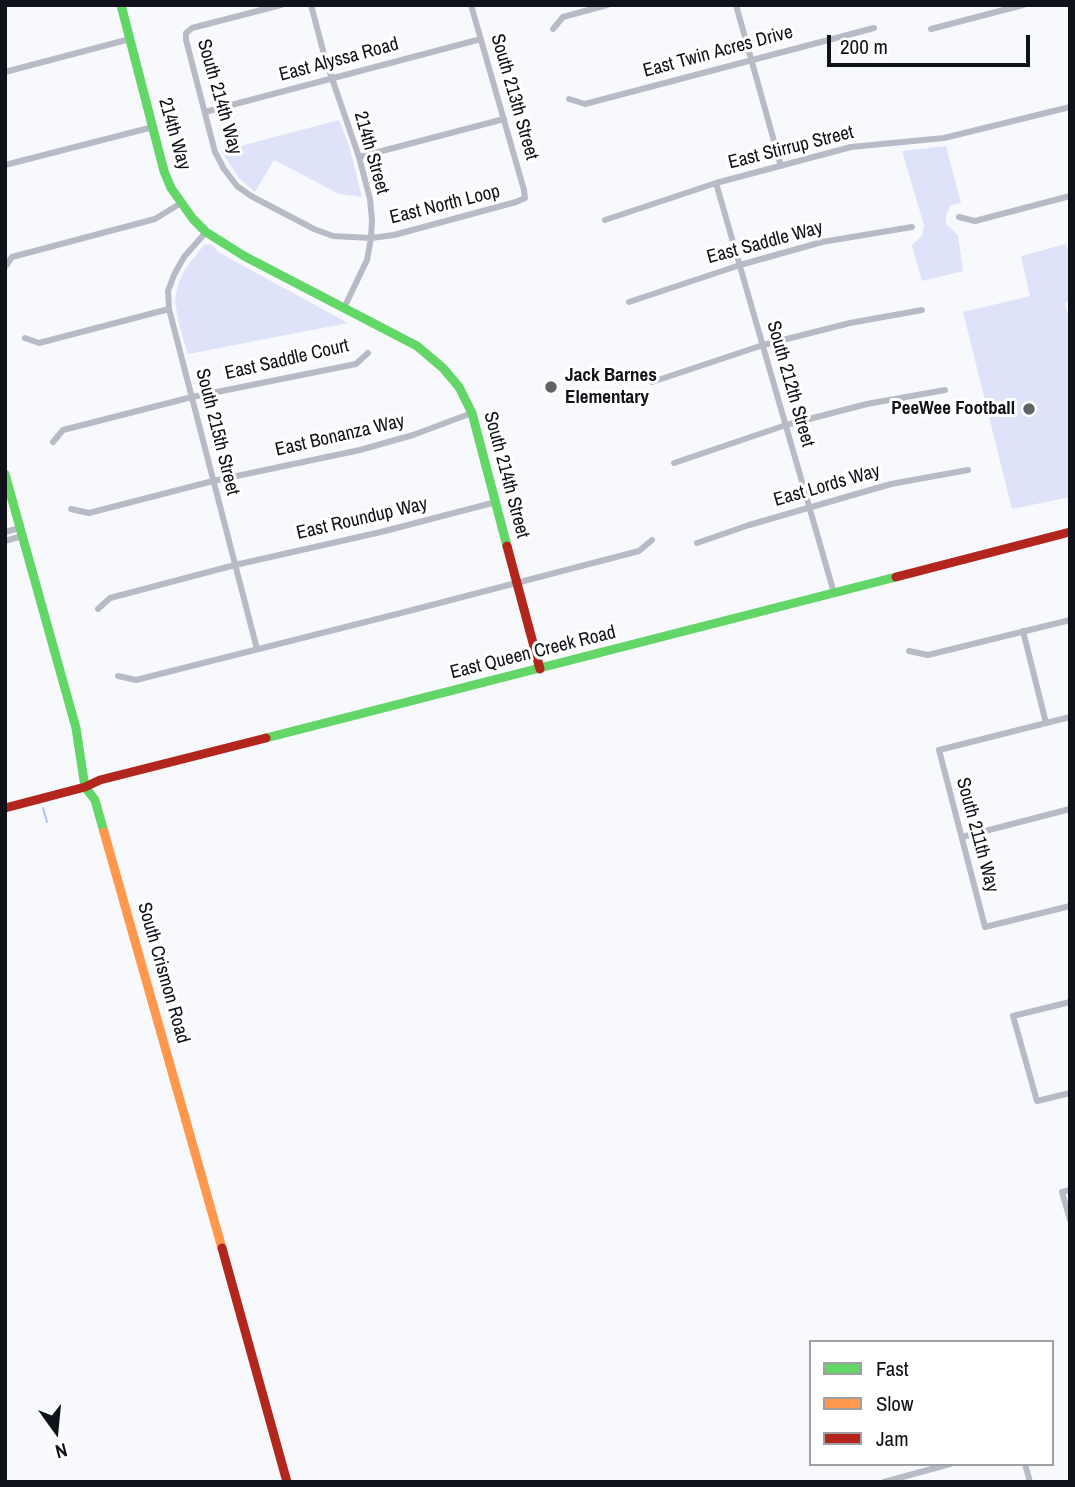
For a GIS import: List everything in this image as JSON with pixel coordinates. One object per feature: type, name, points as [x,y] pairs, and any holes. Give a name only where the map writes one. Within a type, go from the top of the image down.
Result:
[{"type":"street","name":"214th Way","points":[[121,5],[164,172],[181,204],[206,232],[244,256],[344,308]]},
{"type":"street","name":"South 214th Way","points":[[281,5],[192,28],[186,33],[215,152],[237,186],[251,197],[314,229],[342,237],[371,238]]},
{"type":"street","name":"214th Street","points":[[311,5],[331,78],[359,157],[370,199],[371,238],[367,260],[344,308]]},
{"type":"street","name":"South 213th Street","points":[[471,5],[524,190],[524,198]]},
{"type":"street","points":[[553,29],[563,17],[607,5]]},
{"type":"street","points":[[736,5],[781,166]]},
{"type":"street","points":[[930,29],[1023,5]]},
{"type":"street","name":"East Twin Acres Drive","points":[[569,99],[585,104],[874,28]]},
{"type":"street","points":[[5,72],[130,39]]},
{"type":"street","name":"East Alyssa Road","points":[[205,112],[481,39]]},
{"type":"street","name":"East Stirrup Street","points":[[605,220],[716,183],[851,147],[944,138],[1070,107]]},
{"type":"street","points":[[359,157],[504,119]]},
{"type":"street","points":[[5,165],[153,127]]},
{"type":"street","name":"South 212th Street","points":[[716,183],[834,593]]},
{"type":"street","points":[[959,217],[975,221],[1070,197]]},
{"type":"street","name":"East North Loop","points":[[371,238],[406,232],[524,198]]},
{"type":"street","points":[[5,267],[12,257],[155,219],[181,204]]},
{"type":"street","name":"East Saddle Way","points":[[629,302],[740,265],[822,242],[912,227]]},
{"type":"street","name":"South 215th Street","points":[[206,232],[184,257],[174,275],[168,291],[169,309],[257,649]]},
{"type":"street","name":"South 214th Street","points":[[344,308],[417,346],[443,368],[459,387],[472,413],[540,669]]},
{"type":"street","points":[[25,338],[39,343],[169,309]]},
{"type":"street","points":[[652,382],[763,345],[849,323],[922,310]]},
{"type":"street","name":"East Saddle Court","points":[[53,442],[63,430],[192,397],[356,364],[368,353]]},
{"type":"street","points":[[674,463],[786,425],[867,404],[945,390]]},
{"type":"street","name":"East Bonanza Way","points":[[71,509],[89,513],[213,481],[360,450],[413,435],[472,413]]},
{"type":"street","name":"East Lords Way","points":[[697,543],[809,506],[891,484],[968,470]]},
{"type":"street","name":"South Crismon Road","points":[[5,474],[76,728],[85,787],[95,800],[145,972],[287,1482]]},
{"type":"street","name":"East Roundup Way","points":[[98,609],[110,597],[496,502]]},
{"type":"street","points":[[5,532],[21,532]]},
{"type":"street","points":[[5,541],[21,532]]},
{"type":"street","name":"East Queen Creek Road","points":[[5,808],[85,787],[100,780],[1070,532]]},
{"type":"street","points":[[118,676],[136,680],[518,583],[639,551],[652,540]]},
{"type":"street","points":[[909,651],[928,655],[1070,620]]},
{"type":"street","points":[[1023,631],[1046,723],[1070,717]]},
{"type":"street","name":"South 211th Way","points":[[1046,723],[939,750],[985,927],[1070,906]]},
{"type":"street","points":[[962,837],[1070,810]]},
{"type":"street","points":[[1070,1002],[1013,1016],[1037,1101],[1070,1093]]},
{"type":"street","points":[[1066,1191],[1070,1220]]},
{"type":"street","points":[[884,1482],[943,1466]]},
{"type":"shaded area","points":[[339,120],[349,145],[362,197],[339,194],[274,160],[255,192],[239,178],[221,151]]},
{"type":"shaded area","points":[[946,146],[961,203],[951,205],[946,215],[946,224],[958,235],[963,271],[922,281],[912,245],[922,236],[924,225],[902,151]]},
{"type":"shaded area","points":[[211,244],[218,252],[348,323],[188,354],[175,301],[178,284],[185,269],[204,245]]},
{"type":"shaded area","name":"PeeWee Football","points":[[1066,244],[1067,249],[1070,249],[1070,301],[1065,303],[1070,320],[1070,497],[1012,509],[963,312],[1030,296],[1021,256]]},
{"type":"waterway","points":[[43,808],[47,822]]},
{"type":"traffic: fast","points":[[121,5],[164,171],[171,188],[193,219],[206,232],[244,256],[417,346],[443,368],[459,387],[472,413],[507,546]]},
{"type":"traffic: fast","points":[[5,474],[76,728],[85,787],[95,800],[104,832]]},
{"type":"traffic: fast","points":[[266,738],[896,577]]},
{"type":"traffic: slow","points":[[104,832],[222,1248]]},
{"type":"traffic: jam","points":[[896,577],[1070,532]]},
{"type":"traffic: jam","points":[[507,546],[540,669]]},
{"type":"traffic: jam","points":[[5,808],[85,787],[100,780],[266,738]]},
{"type":"traffic: jam","points":[[222,1248],[287,1482]]},
{"type":"place","name":"Jack Barnes Elementary","points":[[551,387]]},
{"type":"place","name":"PeeWee Football","points":[[1029,409]]}]
